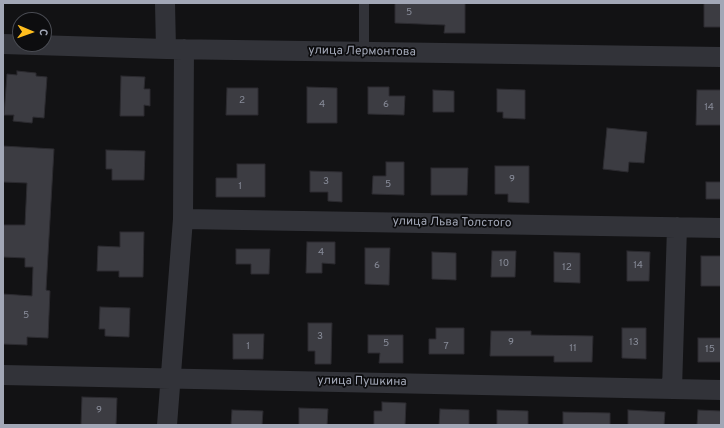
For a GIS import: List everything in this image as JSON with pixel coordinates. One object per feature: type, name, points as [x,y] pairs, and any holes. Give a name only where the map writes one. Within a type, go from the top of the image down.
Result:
[{"type":"street","points":[[165,3],[175,49],[183,219],[167,425]]},
{"type":"street","name":"улица Лермонтова","points":[[3,44],[175,49],[721,57]]},
{"type":"street","name":"улица Льва Толстого","points":[[183,219],[721,228]]},
{"type":"street","points":[[672,389],[677,227]]},
{"type":"street","name":"улица Пушкина","points":[[3,374],[721,390]]},
{"type":"lane","points":[[364,3],[364,52]]},
{"type":"building","points":[[395,3],[465,3],[465,33],[444,33],[445,25],[395,23]]},
{"type":"building","points":[[704,3],[721,3],[721,27],[704,27]]},
{"type":"building","points":[[17,71],[36,73],[36,76],[47,77],[44,118],[33,117],[32,123],[13,121],[14,115],[4,115],[7,74],[17,75]]},
{"type":"building","points":[[121,76],[145,77],[144,89],[150,89],[150,106],[144,105],[144,116],[120,116]]},
{"type":"building","points":[[307,87],[337,88],[337,123],[307,123]]},
{"type":"building","points":[[368,87],[389,87],[389,96],[405,96],[404,115],[368,114]]},
{"type":"building","points":[[227,88],[258,88],[258,115],[226,115]]},
{"type":"building","points":[[497,89],[525,90],[525,119],[503,118],[503,112],[497,112]]},
{"type":"building","points":[[433,90],[454,91],[454,112],[433,112]]},
{"type":"building","points":[[697,90],[721,90],[721,125],[696,125]]},
{"type":"building","points":[[607,128],[647,132],[644,163],[629,162],[628,172],[603,169]]},
{"type":"building","points":[[3,146],[54,149],[46,290],[50,291],[48,338],[27,337],[27,345],[3,344],[3,294],[32,296],[33,267],[25,267],[25,258],[3,257],[3,225],[25,225],[27,183],[3,182]]},
{"type":"building","points":[[106,150],[145,151],[144,180],[112,180],[112,169],[106,169]]},
{"type":"building","points":[[386,162],[404,162],[404,195],[372,194],[373,176],[386,176]]},
{"type":"building","points":[[237,164],[265,164],[265,197],[216,197],[216,178],[237,178]]},
{"type":"building","points":[[495,166],[529,166],[529,203],[508,202],[508,194],[495,194]]},
{"type":"building","points":[[431,168],[468,168],[467,195],[431,195]]},
{"type":"building","points":[[310,171],[342,172],[342,202],[328,201],[328,192],[310,192]]},
{"type":"building","points":[[706,182],[721,182],[721,199],[706,199]]},
{"type":"building","points":[[120,232],[144,232],[143,277],[119,277],[119,271],[97,271],[98,246],[120,247]]},
{"type":"building","points":[[307,242],[335,242],[335,264],[322,263],[322,273],[306,273]]},
{"type":"building","points":[[365,248],[390,248],[389,285],[365,284]]},
{"type":"building","points":[[236,249],[270,249],[269,274],[251,274],[251,264],[236,264]]},
{"type":"building","points":[[492,251],[516,251],[515,277],[491,277]]},
{"type":"building","points":[[627,251],[650,252],[649,281],[627,281]]},
{"type":"building","points":[[432,252],[456,253],[456,280],[432,279]]},
{"type":"building","points":[[554,252],[580,253],[580,283],[554,282]]},
{"type":"building","points":[[701,256],[721,256],[721,286],[701,286]]},
{"type":"building","points":[[100,307],[130,308],[129,337],[105,336],[105,329],[99,329]]},
{"type":"building","points":[[308,323],[332,323],[331,364],[315,364],[315,351],[308,351]]},
{"type":"building","points":[[436,328],[464,328],[464,354],[429,354],[429,339],[436,339]]},
{"type":"building","points":[[622,328],[646,328],[646,359],[622,358]]},
{"type":"building","points":[[491,331],[531,331],[531,335],[593,336],[592,362],[554,362],[554,356],[490,356]]},
{"type":"building","points":[[233,334],[264,334],[263,359],[233,359]]},
{"type":"building","points":[[368,335],[403,335],[403,363],[379,363],[380,353],[368,353]]},
{"type":"building","points":[[698,338],[721,338],[721,362],[698,362]]},
{"type":"building","points":[[82,397],[117,398],[116,425],[81,425]]},
{"type":"building","points":[[382,402],[406,403],[405,425],[374,425],[374,411],[382,411]]},
{"type":"building","points":[[299,408],[328,409],[327,425],[299,425]]},
{"type":"building","points":[[440,409],[469,410],[469,425],[439,425]]},
{"type":"building","points":[[232,410],[263,411],[262,425],[231,425]]},
{"type":"building","points":[[497,410],[528,411],[528,425],[497,425]]},
{"type":"building","points":[[628,410],[665,412],[664,425],[628,425]]},
{"type":"building","points":[[698,410],[721,411],[721,425],[697,425]]},
{"type":"building","points":[[563,412],[610,413],[610,425],[563,425]]}]
